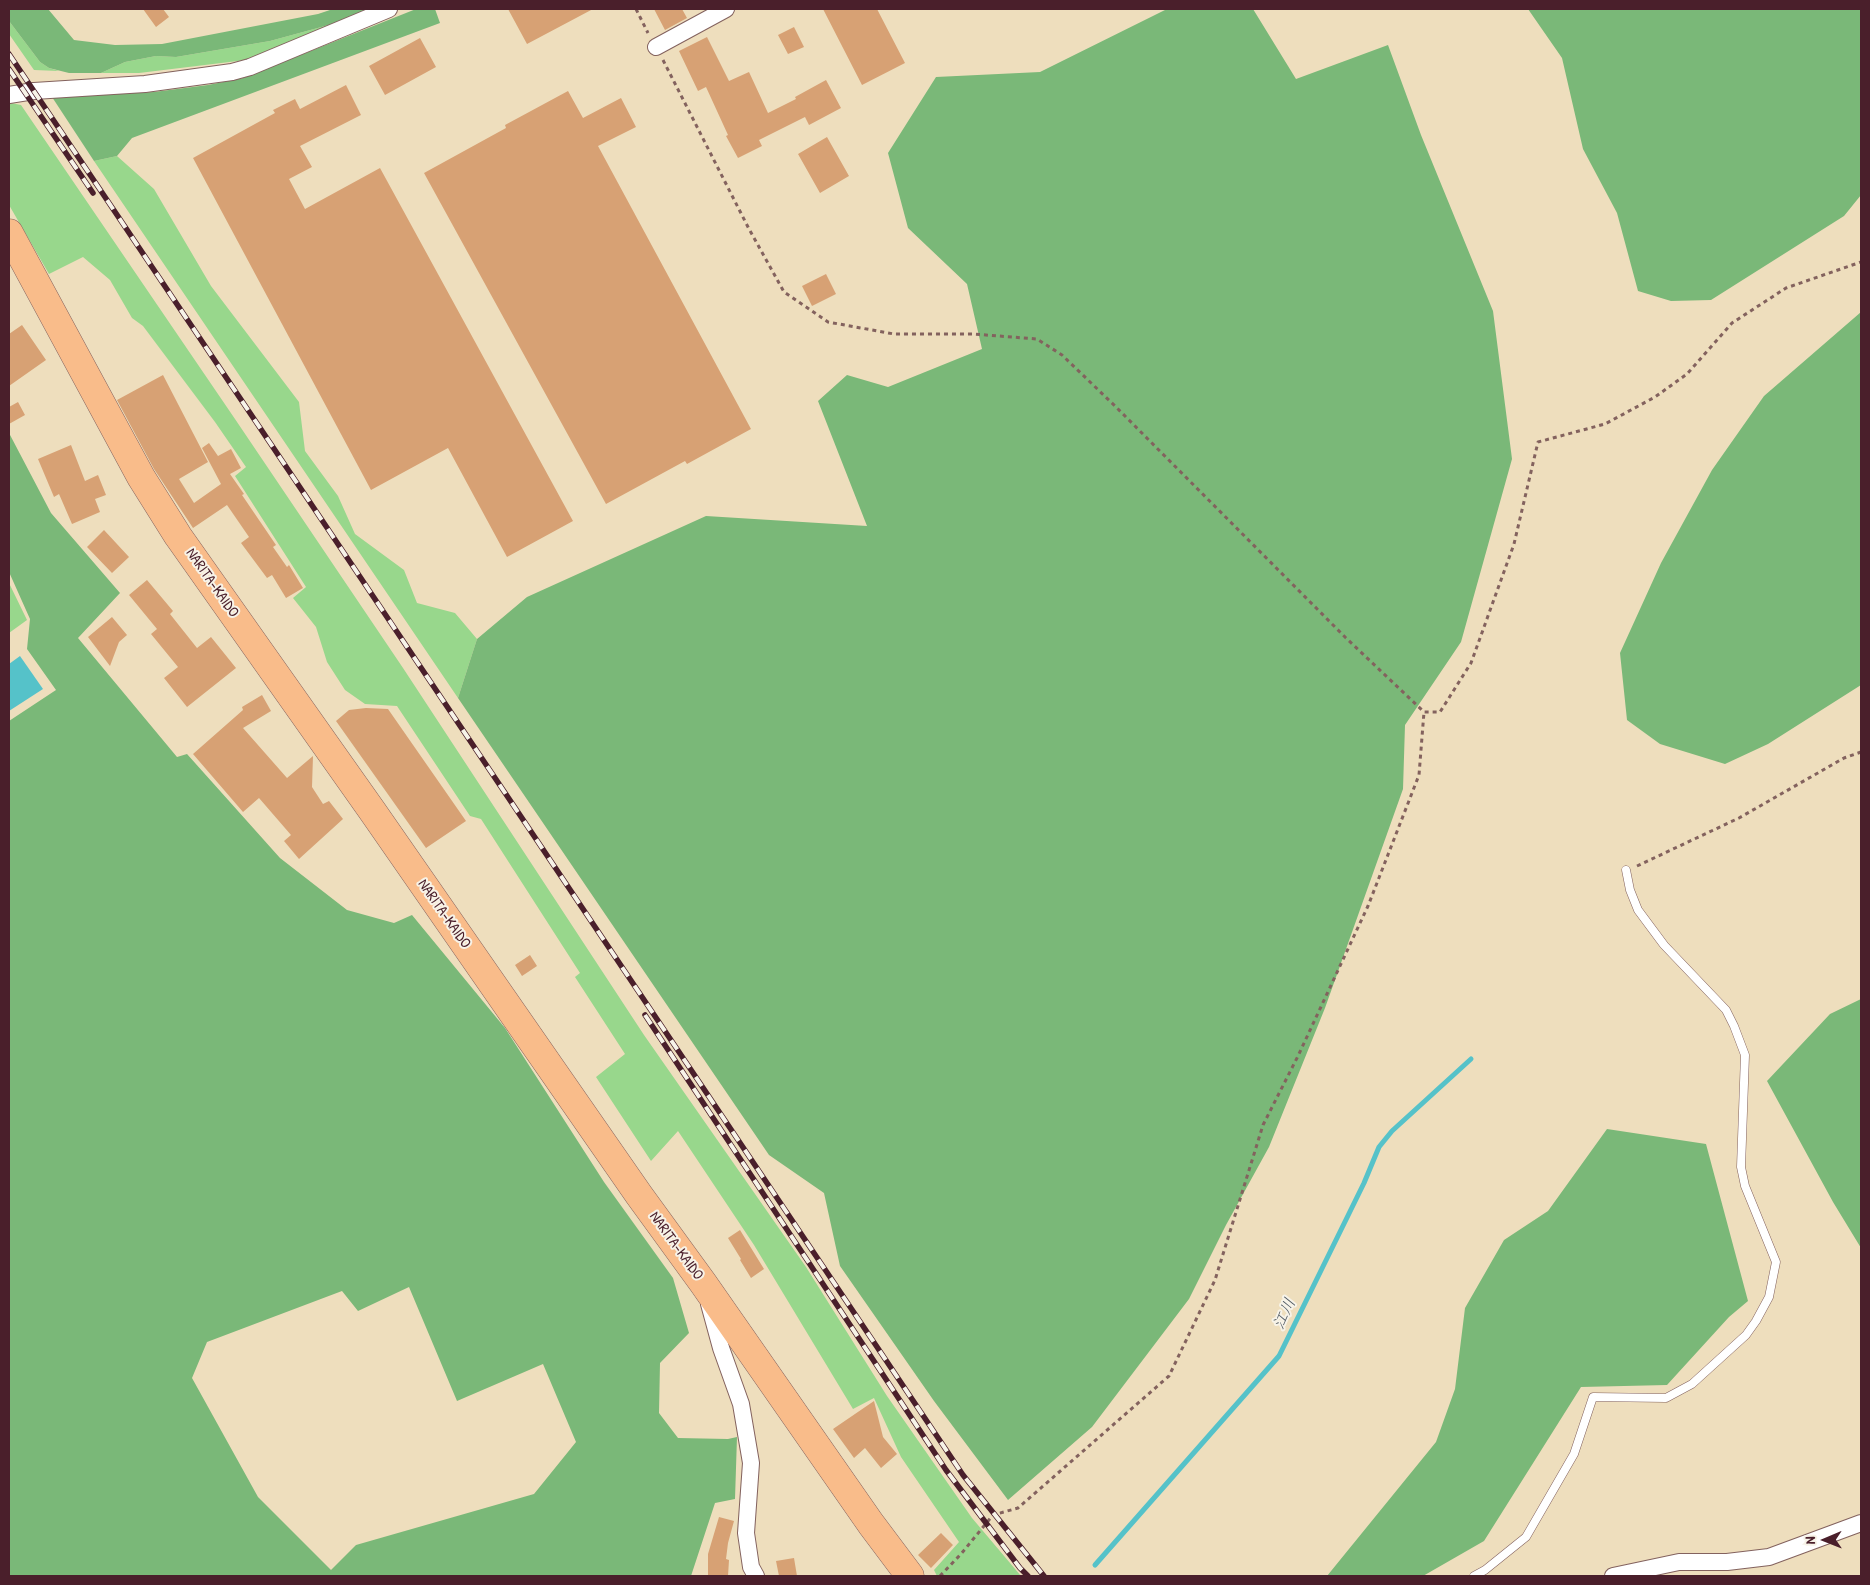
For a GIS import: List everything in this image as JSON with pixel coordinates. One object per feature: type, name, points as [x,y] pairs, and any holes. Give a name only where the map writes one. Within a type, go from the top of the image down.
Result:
[{"type":"highway","name":"NARITA-KAIDO","points":[[9,234],[141,477],[178,536],[871,1524],[910,1576]]},
{"type":"street","points":[[9,95],[34,91],[145,84],[232,72],[250,67],[389,9]]},
{"type":"street","points":[[656,47],[726,9]]},
{"type":"street","points":[[703,1283],[721,1348],[741,1404],[751,1463],[746,1532],[751,1567],[756,1576]]},
{"type":"street","points":[[1613,1576],[1678,1562],[1727,1562],[1769,1557],[1861,1523]]},
{"type":"lane","points":[[1474,1576],[1485,1570],[1526,1537],[1574,1454],[1593,1397],[1666,1398],[1692,1384],[1746,1335],[1756,1321],[1768,1296],[1776,1262],[1745,1186],[1741,1167],[1745,1055],[1734,1026],[1726,1010],[1664,945],[1638,910],[1630,890],[1626,870]]},
{"type":"path","points":[[636,9],[749,229],[784,292],[828,322],[894,334],[973,334],[1037,339],[1062,355],[1345,637],[1424,712],[1440,712],[1471,663],[1514,544],[1538,442],[1605,424],[1655,397],[1687,374],[1732,323],[1786,288],[1861,262]]},
{"type":"path","points":[[940,1576],[994,1515],[1018,1508],[1169,1376],[1215,1280],[1263,1125],[1298,1056],[1368,906],[1419,775],[1424,712]]},
{"type":"path","points":[[1626,870],[1739,818],[1844,758],[1861,752]]},
{"type":"green space","points":[[9,9],[48,9],[74,40],[115,45],[162,44],[318,14],[333,9],[371,9],[336,23],[270,41],[176,57],[156,56],[125,62],[101,73],[69,73],[49,68],[40,62],[9,21]]},
{"type":"green space","points":[[416,9],[435,9],[440,23],[132,138],[117,156],[94,161],[52,97],[154,92],[243,78]]},
{"type":"green space","points":[[1167,9],[1253,9],[1296,79],[1388,45],[1421,135],[1493,311],[1512,459],[1461,642],[1405,725],[1403,789],[1325,1008],[1269,1147],[1226,1225],[1189,1299],[1092,1427],[1008,1500],[934,1401],[840,1266],[824,1193],[769,1155],[458,698],[477,639],[527,597],[706,516],[867,526],[818,401],[847,375],[888,387],[982,349],[967,284],[908,228],[888,153],[936,77],[1040,72]]},
{"type":"green space","points":[[1528,9],[1861,9],[1861,195],[1844,216],[1711,300],[1671,301],[1638,291],[1617,213],[1583,149],[1562,58]]},
{"type":"green space","points":[[9,21],[40,62],[49,68],[59,71],[34,70],[9,34]]},
{"type":"green space","points":[[336,23],[246,60],[139,73],[101,73],[125,62],[156,56],[176,57],[270,41]]},
{"type":"green space","points":[[9,104],[21,105],[235,419],[403,668],[644,1035],[806,1267],[887,1396],[972,1518],[1021,1576],[937,1576],[934,1570],[959,1542],[901,1457],[874,1398],[853,1409],[754,1245],[678,1131],[651,1161],[596,1077],[625,1054],[575,977],[580,973],[481,819],[470,816],[397,706],[365,704],[345,690],[327,662],[316,627],[293,598],[306,587],[235,476],[246,467],[215,422],[143,326],[132,318],[110,280],[83,257],[49,274],[9,205]]},
{"type":"green space","points":[[117,156],[154,189],[211,286],[299,402],[305,451],[338,496],[355,534],[404,570],[417,603],[455,613],[477,639],[458,698],[94,161]]},
{"type":"green space","points":[[1861,312],[1861,685],[1768,744],[1725,764],[1660,744],[1627,720],[1620,653],[1661,563],[1712,470],[1764,396]]},
{"type":"green space","points":[[9,433],[51,513],[120,593],[78,638],[177,757],[187,754],[280,858],[347,910],[394,923],[412,915],[505,1028],[604,1182],[673,1278],[689,1333],[660,1363],[659,1413],[678,1438],[728,1439],[737,1437],[735,1499],[715,1503],[691,1576],[9,1576],[9,721],[56,690],[27,649],[30,619],[9,572]],"holes":[[[409,1287],[457,1401],[543,1364],[576,1442],[534,1494],[356,1545],[331,1570],[258,1497],[192,1378],[207,1342],[342,1291],[358,1311]]]},
{"type":"green space","points":[[9,583],[27,620],[9,633]]},
{"type":"green space","points":[[1861,999],[1861,1248],[1833,1202],[1767,1081],[1830,1014]]},
{"type":"green space","points":[[1607,1129],[1706,1144],[1748,1301],[1729,1317],[1667,1385],[1581,1387],[1484,1541],[1423,1576],[1327,1576],[1436,1442],[1455,1389],[1465,1308],[1504,1240],[1548,1211]]},
{"type":"water","points":[[20,656],[43,689],[9,711],[9,664]]},
{"type":"building","points":[[143,9],[163,9],[169,17],[156,27]]},
{"type":"building","points":[[508,9],[593,9],[527,44]]},
{"type":"building","points":[[654,9],[682,9],[687,18],[665,30]]},
{"type":"building","points":[[823,9],[877,9],[905,63],[862,85]]},
{"type":"building","points":[[794,27],[804,47],[788,54],[778,35]]},
{"type":"building","points":[[707,37],[729,81],[749,72],[768,113],[796,99],[795,97],[826,80],[841,108],[809,125],[805,117],[759,140],[762,146],[738,158],[726,136],[728,135],[706,87],[698,91],[679,51]]},
{"type":"building","points":[[420,38],[436,67],[385,95],[369,66]]},
{"type":"building","points":[[346,85],[361,115],[300,146],[312,167],[289,179],[305,209],[380,168],[573,521],[507,557],[448,448],[371,490],[193,158],[275,113],[273,110],[295,99],[300,109]]},
{"type":"building","points":[[568,91],[583,118],[621,98],[636,127],[598,146],[751,429],[687,464],[685,461],[606,504],[424,173],[506,128],[505,125]]},
{"type":"building","points":[[827,137],[849,176],[820,193],[798,154]]},
{"type":"building","points":[[826,274],[836,294],[812,306],[802,286]]},
{"type":"building","points":[[22,325],[46,360],[9,386],[9,334]]},
{"type":"building","points":[[163,375],[208,462],[179,479],[194,503],[221,484],[202,448],[209,443],[218,456],[231,449],[241,468],[230,474],[276,545],[273,547],[287,567],[289,565],[303,588],[286,598],[272,575],[267,578],[241,543],[249,537],[227,505],[193,528],[154,469],[117,400]]},
{"type":"building","points":[[18,402],[25,415],[9,424],[9,407]]},
{"type":"building","points":[[71,445],[85,481],[98,475],[106,495],[95,499],[100,512],[72,524],[59,494],[54,497],[38,459]]},
{"type":"building","points":[[104,530],[129,557],[112,573],[87,547]]},
{"type":"building","points":[[147,580],[173,611],[170,614],[197,648],[211,637],[236,668],[187,707],[164,678],[178,667],[151,634],[157,629],[129,595]]},
{"type":"building","points":[[112,617],[127,635],[119,642],[110,666],[88,637]]},
{"type":"building","points":[[262,695],[271,711],[243,728],[287,778],[313,756],[312,787],[323,804],[329,801],[343,819],[299,859],[284,841],[291,835],[259,798],[243,812],[193,754],[243,710],[242,707]]},
{"type":"building","points":[[366,708],[388,709],[466,821],[426,848],[336,721],[349,710]]},
{"type":"building","points":[[530,955],[537,966],[522,976],[515,965]]},
{"type":"building","points":[[740,1230],[764,1269],[751,1278],[728,1238]]},
{"type":"building","points":[[874,1401],[883,1437],[897,1454],[881,1468],[865,1448],[854,1458],[833,1429]]},
{"type":"building","points":[[719,1517],[734,1521],[726,1559],[729,1560],[728,1576],[708,1576],[708,1554]]},
{"type":"building","points":[[941,1533],[953,1545],[931,1568],[918,1555]]},
{"type":"building","points":[[794,1558],[797,1576],[779,1576],[776,1561]]},
{"type":"waterway","name":"江川","points":[[1095,1565],[1279,1356],[1364,1183],[1379,1147],[1392,1131],[1471,1059]]},
{"type":"railway","points":[[9,54],[963,1475],[1044,1576]]},
{"type":"railway","points":[[9,69],[93,193]]},
{"type":"railway","points":[[645,1015],[946,1470],[1028,1576]]}]
